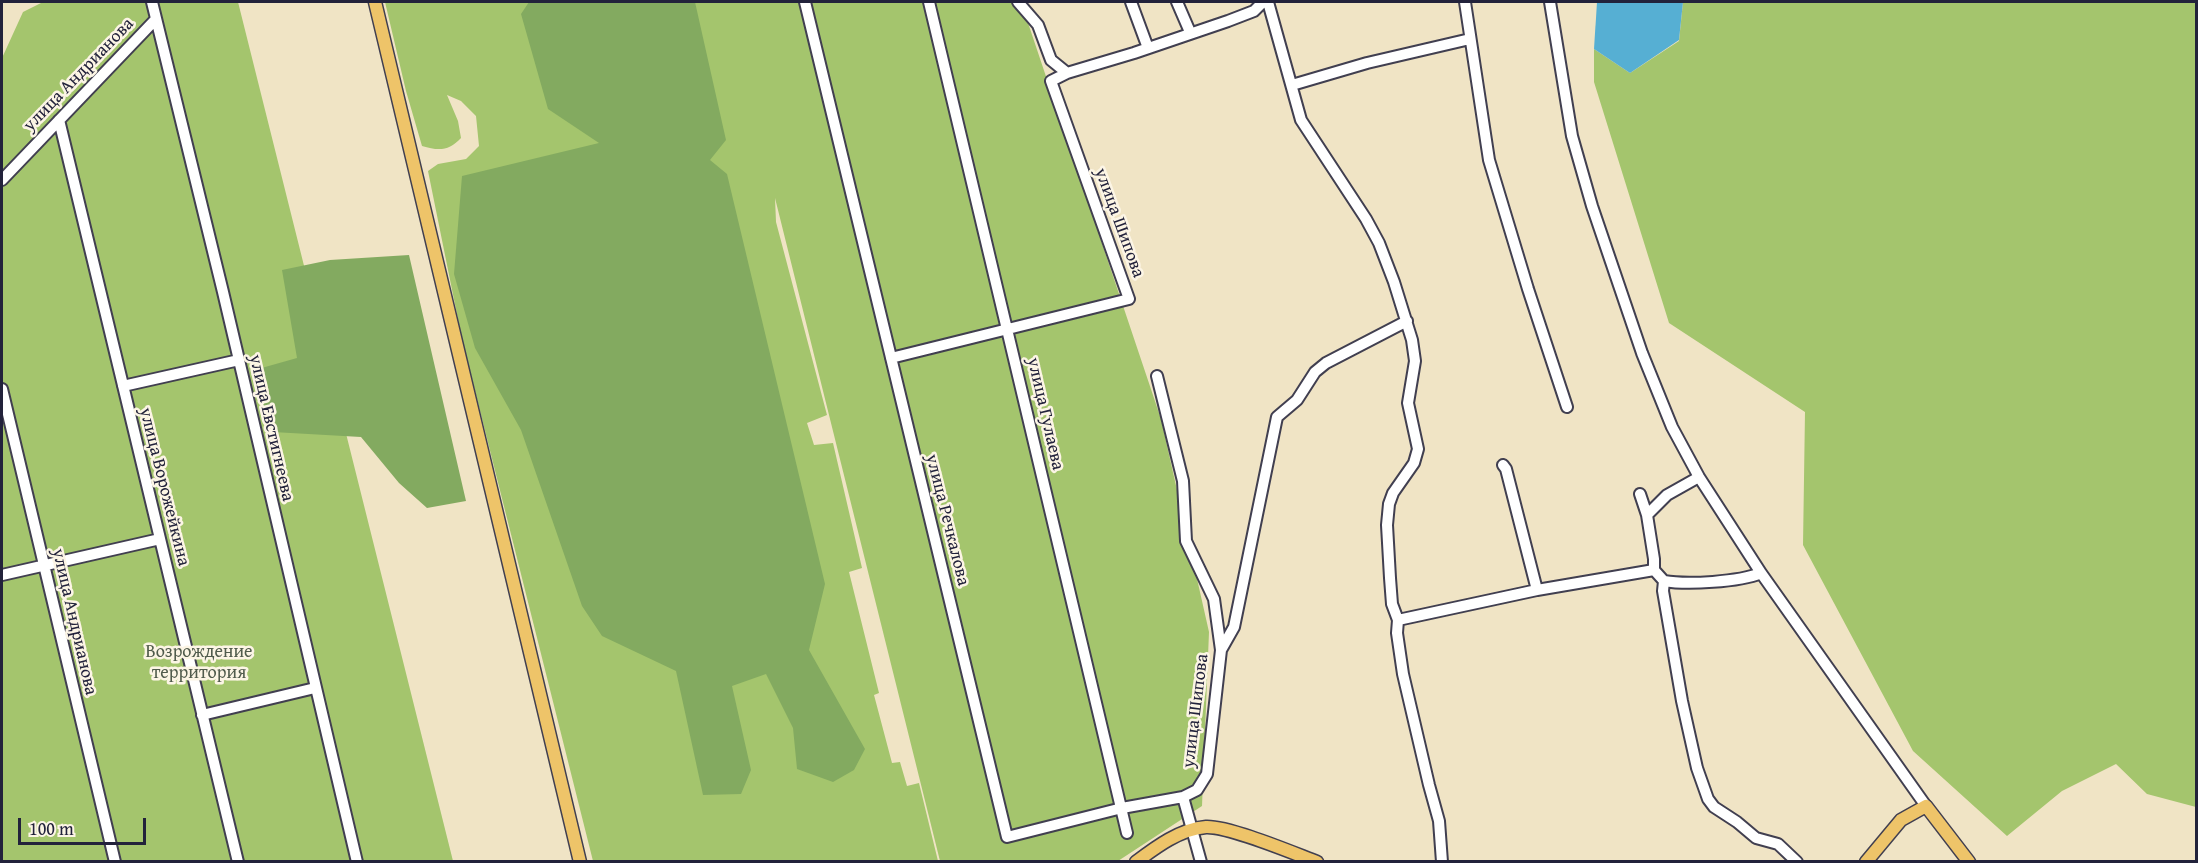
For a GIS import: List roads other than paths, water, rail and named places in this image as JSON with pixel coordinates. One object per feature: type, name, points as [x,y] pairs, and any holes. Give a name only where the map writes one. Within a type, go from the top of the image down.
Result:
[{"type":"main road","points":[[375,2],[580,861]]},
{"type":"main road","points":[[1866,861],[1901,820],[1926,806],[1969,861]]},
{"type":"main road","points":[[1136,861],[1172,839],[1206,827],[1219,829],[1317,861]]},
{"type":"street","name":"улица Евстигнеева","points":[[152,2],[357,861]]},
{"type":"street","name":"улица Речкалова","points":[[805,2],[1007,837],[1122,808],[1183,797]]},
{"type":"street","name":"улица Гулаева","points":[[929,2],[1127,833]]},
{"type":"street","points":[[1018,2],[1038,25],[1051,60],[1067,73],[1254,11],[1263,2]]},
{"type":"street","points":[[1131,2],[1148,48]]},
{"type":"street","points":[[1177,2],[1190,32]]},
{"type":"street","points":[[1269,2],[1301,120],[1342,186],[1366,219],[1379,243],[1407,321],[1415,361],[1408,403],[1418,449],[1414,463],[1393,493],[1389,504],[1387,525],[1392,604],[1398,620],[1397,633],[1403,674],[1439,821],[1442,861]]},
{"type":"street","points":[[1465,2],[1489,160],[1567,407]]},
{"type":"street","points":[[1550,2],[1572,136],[1592,206],[1642,353],[1672,427],[1699,477],[1761,573],[1926,806]]},
{"type":"street","name":"улица Андрианова","points":[[2,180],[156,19]]},
{"type":"street","points":[[1292,85],[1367,63],[1470,39]]},
{"type":"street","name":"улица Шипова","points":[[891,358],[1129,299],[1051,81],[1067,73]]},
{"type":"street","name":"улица Ворожейкина","points":[[59,120],[238,861]]},
{"type":"street","points":[[1221,650],[1234,627],[1277,417],[1297,400],[1315,372],[1326,363],[1407,321]]},
{"type":"street","points":[[123,386],[239,360]]},
{"type":"street","name":"улица Шипова","points":[[1158,376],[1183,482],[1186,541],[1214,599],[1221,650],[1206,774],[1197,790],[1183,797]]},
{"type":"street","name":"улица Андрианова","points":[[2,389],[114,861]]},
{"type":"street","points":[[1503,465],[1506,469],[1538,590]]},
{"type":"street","points":[[1647,515],[1667,495],[1699,477]]},
{"type":"street","points":[[1640,494],[1647,515],[1654,570],[1664,581],[1682,584],[1745,578],[1761,573]]},
{"type":"street","points":[[2,575],[160,539]]},
{"type":"street","points":[[1398,620],[1538,590],[1654,570]]},
{"type":"street","points":[[1664,581],[1663,591],[1682,701],[1697,768],[1708,799],[1714,807],[1756,838],[1778,844],[1797,861]]},
{"type":"street","points":[[202,715],[315,688]]},
{"type":"street","points":[[1183,797],[1201,861]]},
{"type":"water","points":[[1597,2],[1683,2],[1679,40],[1630,73],[1594,49]]},
{"type":"park label","name":"Возрождение территория","points":[[199,662]]}]
